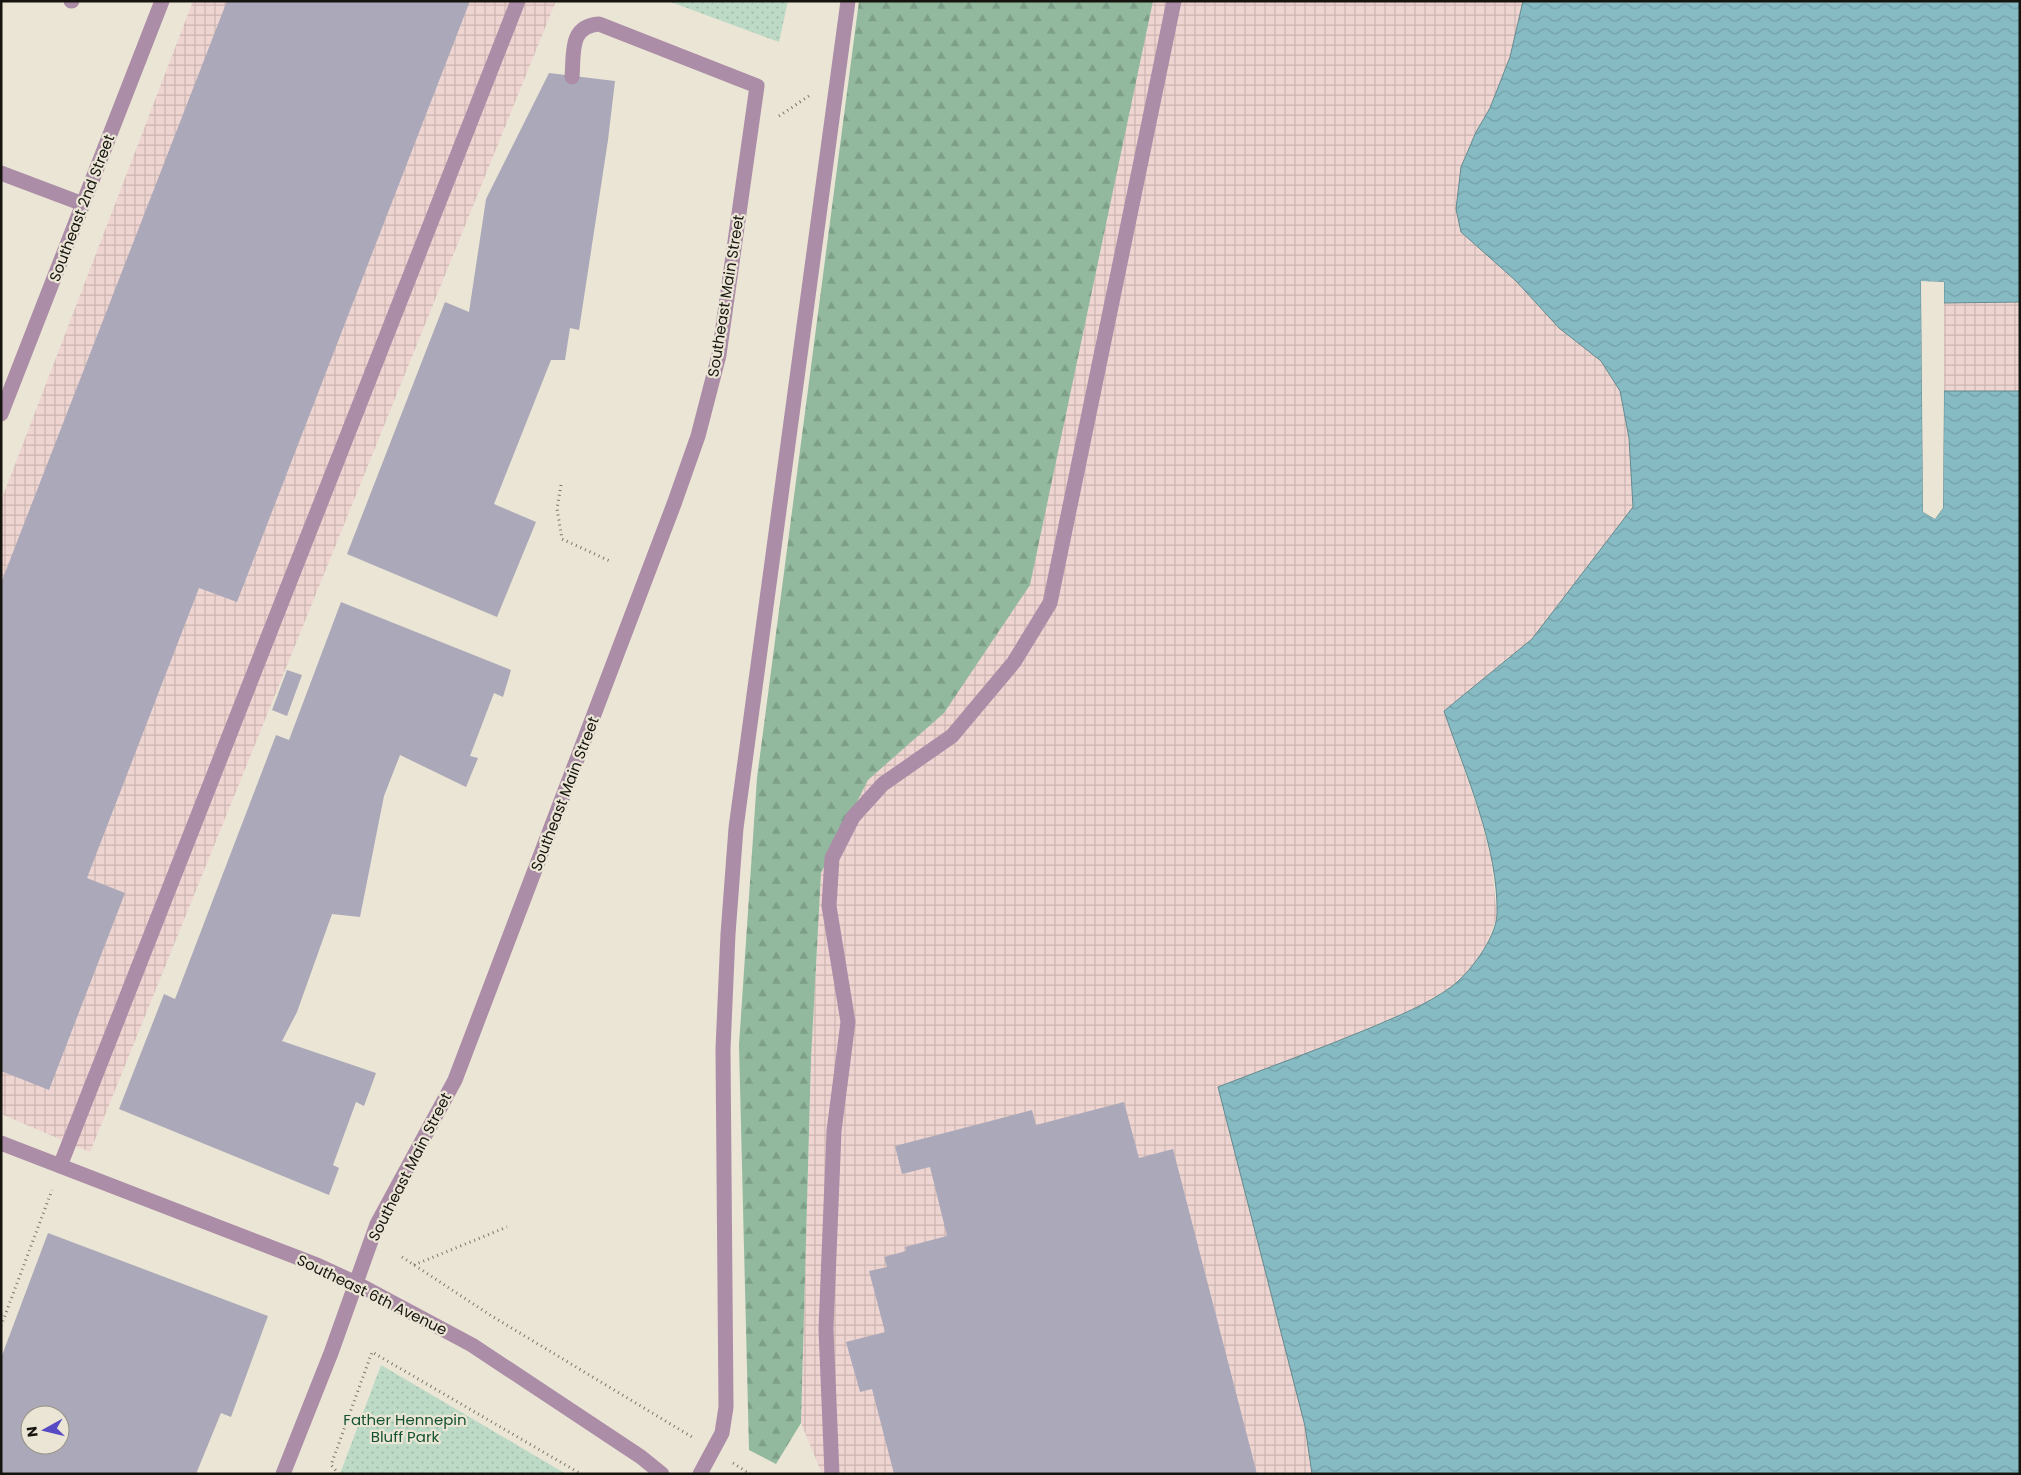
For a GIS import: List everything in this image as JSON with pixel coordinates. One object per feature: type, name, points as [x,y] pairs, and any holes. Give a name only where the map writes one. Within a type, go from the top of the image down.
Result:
[{"type":"street","name":"Southeast 2nd Street","points":[[1,414],[162,1]]},
{"type":"street","points":[[60,1166],[518,1]]},
{"type":"street","points":[[700,1474],[722,1434],[726,1407],[723,1049],[728,934],[736,828],[848,1]]},
{"type":"street","points":[[832,1474],[826,1329],[834,1130],[848,1022],[829,906],[832,858],[853,817],[883,784],[952,736],[1014,662],[1050,603],[1174,1]]},
{"type":"street","name":"Southeast Main Street","points":[[283,1474],[377,1224],[455,1080],[674,504],[698,436],[719,355],[757,86],[599,24],[588,25],[579,31],[575,41],[572,77]]},
{"type":"street","points":[[1,172],[83,204]]},
{"type":"street","name":"Southeast 6th Avenue","points":[[1,1142],[317,1265],[356,1284],[472,1345],[641,1457],[662,1474]]},
{"type":"path","points":[[750,137],[838,76]]},
{"type":"path","points":[[561,485],[557,509],[562,539],[612,562]]},
{"type":"path","points":[[1,1326],[60,1166]]},
{"type":"path","points":[[413,1265],[507,1226]]},
{"type":"path","points":[[402,1257],[490,1316],[714,1450],[750,1474]]},
{"type":"path","points":[[339,1474],[331,1465],[372,1352],[581,1474]]},
{"type":"shaded area","points":[[193,1],[556,1],[90,1152],[1,1114],[1,501]]},
{"type":"shaded area","points":[[974,1],[1523,1],[1510,57],[1490,108],[1476,132],[1461,167],[1456,209],[1461,232],[1516,281],[1559,328],[1601,361],[1620,391],[1629,438],[1633,507],[1532,639],[1444,711],[1480,816],[1491,859],[1497,917],[1486,945],[1469,971],[1452,986],[1420,1006],[1336,1042],[1305,1426],[1312,1474],[822,1474],[801,1423],[811,1059],[821,873]]},
{"type":"shaded area","points":[[2020,302],[2020,435],[1944,435],[1944,303]]},
{"type":"green space","points":[[668,1],[788,1],[779,42]]},
{"type":"green space","points":[[859,1],[1153,1],[1030,585],[944,713],[868,780],[821,873],[811,1059],[801,1423],[776,1464],[749,1450],[739,1045],[757,778]]},
{"type":"green space","name":"Father Hennepin Bluff Park","points":[[381,1365],[566,1474],[340,1474]]},
{"type":"water","points":[[1523,1],[2020,1],[2020,302],[1944,303],[1944,282],[1921,282],[1923,512],[1935,519],[1943,508],[1944,391],[2020,391],[2020,1474],[1312,1474],[1305,1426],[1218,1087],[1351,1036],[1422,1005],[1451,987],[1473,965],[1492,934],[1497,915],[1496,890],[1487,837],[1471,785],[1444,711],[1532,639],[1633,507],[1629,438],[1620,391],[1601,361],[1559,328],[1516,281],[1461,232],[1456,209],[1461,167],[1476,132],[1490,108],[1510,57]]},
{"type":"pier","points":[[1921,281],[1944,282],[1944,306],[1942,303],[1941,284],[1923,284],[1925,511],[1934,516],[1940,507],[1942,391],[1944,389],[1943,508],[1935,519],[1923,512]]},
{"type":"building","points":[[227,1],[470,1],[237,602],[199,588],[87,878],[125,893],[49,1090],[1,1071],[1,583]]},
{"type":"building","points":[[549,73],[615,81],[608,140],[579,330],[570,328],[565,360],[551,360],[494,504],[536,522],[497,617],[347,554],[445,302],[469,312],[486,199]]},
{"type":"building","points":[[341,602],[511,670],[503,697],[494,693],[470,756],[478,758],[466,787],[400,755],[384,796],[360,917],[332,914],[297,1012],[282,1041],[376,1073],[364,1106],[356,1102],[333,1165],[339,1168],[329,1195],[119,1109],[164,994],[175,999],[276,735],[289,740]]},
{"type":"building","points":[[287,670],[302,675],[287,716],[272,710]]},
{"type":"building","points":[[1124,1102],[1139,1158],[1173,1149],[1257,1474],[894,1474],[872,1389],[860,1392],[846,1342],[885,1332],[869,1271],[887,1267],[884,1257],[906,1251],[905,1247],[947,1236],[930,1167],[902,1174],[895,1146],[1032,1110],[1036,1125]]},
{"type":"building","points":[[48,1233],[268,1316],[231,1417],[221,1413],[196,1474],[1,1474],[1,1358]]}]
